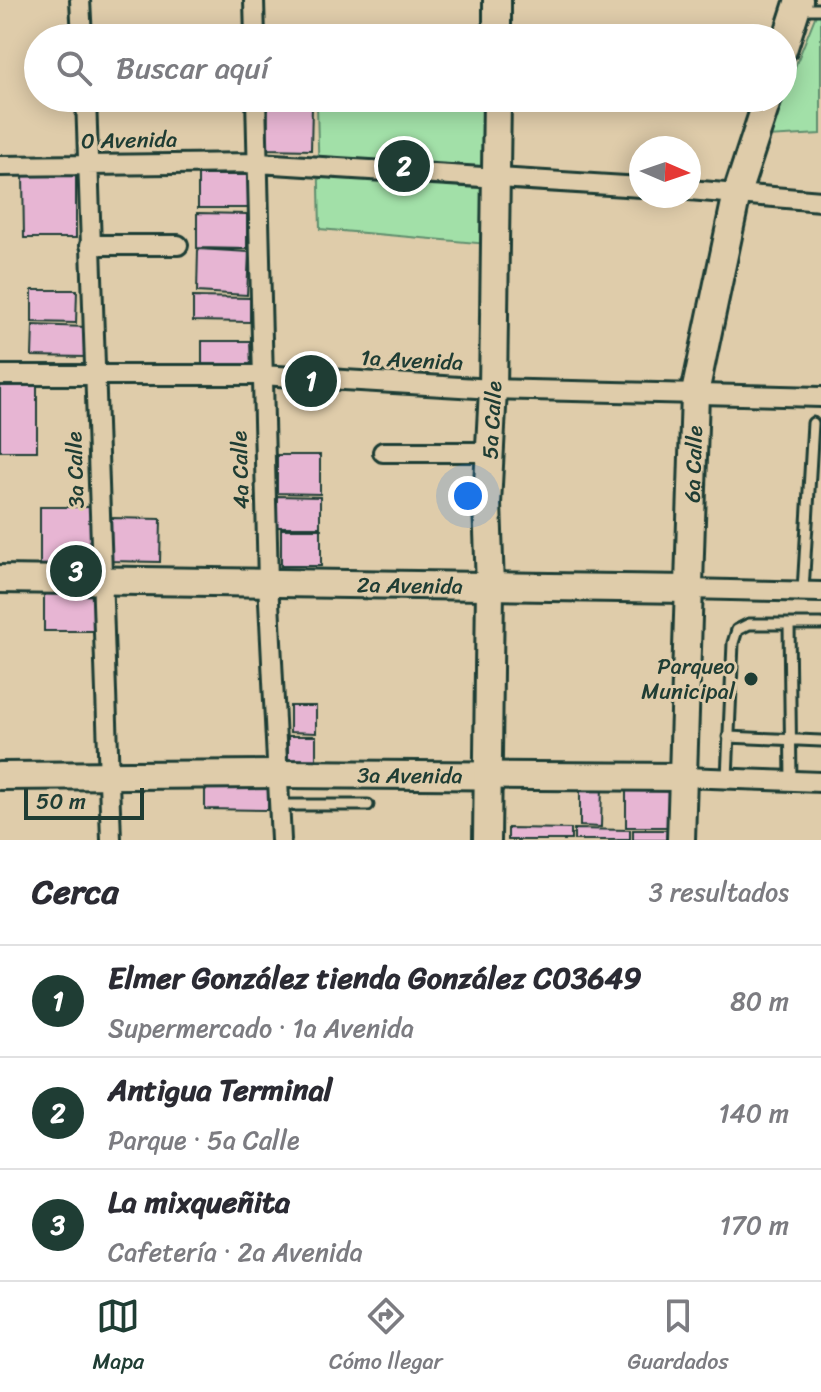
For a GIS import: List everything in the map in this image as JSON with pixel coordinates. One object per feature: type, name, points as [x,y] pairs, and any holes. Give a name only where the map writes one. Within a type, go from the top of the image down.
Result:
[{"type":"main road","points":[[497,0],[497,24]]},
{"type":"main road","points":[[796,24],[805,6]]},
{"type":"main road","name":"5a Calle","points":[[487,840],[490,586],[487,504],[493,389],[497,112]]},
{"type":"main road","name":"6a Calle","points":[[681,840],[695,393],[737,193],[763,112]]},
{"type":"main road","name":"2a Avenida","points":[[0,579],[688,589]]},
{"type":"main road","name":"3a Avenida","points":[[0,776],[280,774],[684,777]]},
{"type":"street","points":[[80,0],[81,24]]},
{"type":"street","points":[[254,0],[255,24]]},
{"type":"street","name":"3a Calle","points":[[87,112],[111,840]]},
{"type":"street","name":"4a Calle","points":[[256,112],[261,375],[281,840]]},
{"type":"street","name":"0 Avenida","points":[[0,166],[258,163],[496,177]]},
{"type":"street","points":[[496,177],[629,186]]},
{"type":"street","points":[[701,191],[821,201]]},
{"type":"street","points":[[90,245],[178,245]]},
{"type":"street","name":"1a Avenida","points":[[0,375],[261,375],[493,389],[821,397]]},
{"type":"street","points":[[383,452],[489,452]]},
{"type":"street","name":"2a Avenida","points":[[688,589],[812,591]]},
{"type":"street","name":"3a Avenida","points":[[684,777],[821,782]]},
{"type":"lane","points":[[812,591],[813,423]]},
{"type":"lane","points":[[727,778],[733,643],[737,630],[749,624],[821,624]]},
{"type":"lane","points":[[789,624],[791,781]]},
{"type":"lane","points":[[728,737],[821,741]]},
{"type":"lane","points":[[280,805],[368,805]]},
{"type":"green space","points":[[821,2],[821,134],[767,137],[777,112],[797,112],[797,62]]},
{"type":"green space","points":[[317,112],[489,112],[488,244],[320,229]]},
{"type":"building","points":[[268,112],[312,112],[311,150],[267,149]]},
{"type":"building","points":[[76,174],[76,238],[24,238],[23,175]]},
{"type":"building","points":[[198,175],[249,175],[249,208],[198,208]]},
{"type":"building","points":[[197,213],[247,214],[247,249],[197,248]]},
{"type":"building","points":[[198,249],[249,252],[247,295],[197,292]]},
{"type":"building","points":[[32,290],[77,290],[76,323],[32,322]]},
{"type":"building","points":[[193,297],[250,298],[250,322],[193,321]]},
{"type":"building","points":[[33,325],[86,327],[85,357],[32,356]]},
{"type":"building","points":[[202,341],[250,341],[251,369],[202,369]]},
{"type":"building","points":[[0,378],[37,378],[37,451],[0,451]]},
{"type":"building","points":[[277,455],[320,455],[320,494],[277,493]]},
{"type":"building","points":[[277,496],[320,497],[320,527],[277,527]]},
{"type":"building","points":[[40,507],[91,507],[91,566],[40,566]]},
{"type":"building","points":[[111,518],[161,519],[160,562],[110,561]]},
{"type":"building","points":[[281,529],[321,529],[321,566],[281,566]]},
{"type":"building","points":[[44,584],[96,584],[97,631],[44,631]]},
{"type":"building","points":[[290,706],[316,706],[316,733],[290,732]]},
{"type":"building","points":[[288,736],[316,736],[316,763],[288,763]]},
{"type":"building","points":[[626,779],[669,779],[669,827],[626,827]]},
{"type":"building","points":[[205,783],[268,783],[268,810],[205,809]]},
{"type":"building","points":[[580,784],[602,784],[601,827],[580,826]]},
{"type":"building","points":[[508,828],[571,829],[571,840],[508,840]]},
{"type":"building","points":[[574,829],[630,830],[630,840],[574,840]]},
{"type":"building","points":[[633,830],[667,830],[666,840],[633,840]]},
{"type":"place","name":"Antigua Terminal","points":[[404,166]]},
{"type":"place","name":"Elmer González tienda González C03649","points":[[311,381]]},
{"type":"place","name":"La mixqueñita","points":[[76,571]]},
{"type":"place","name":"Parqueo Municipal","points":[[751,679]]}]
